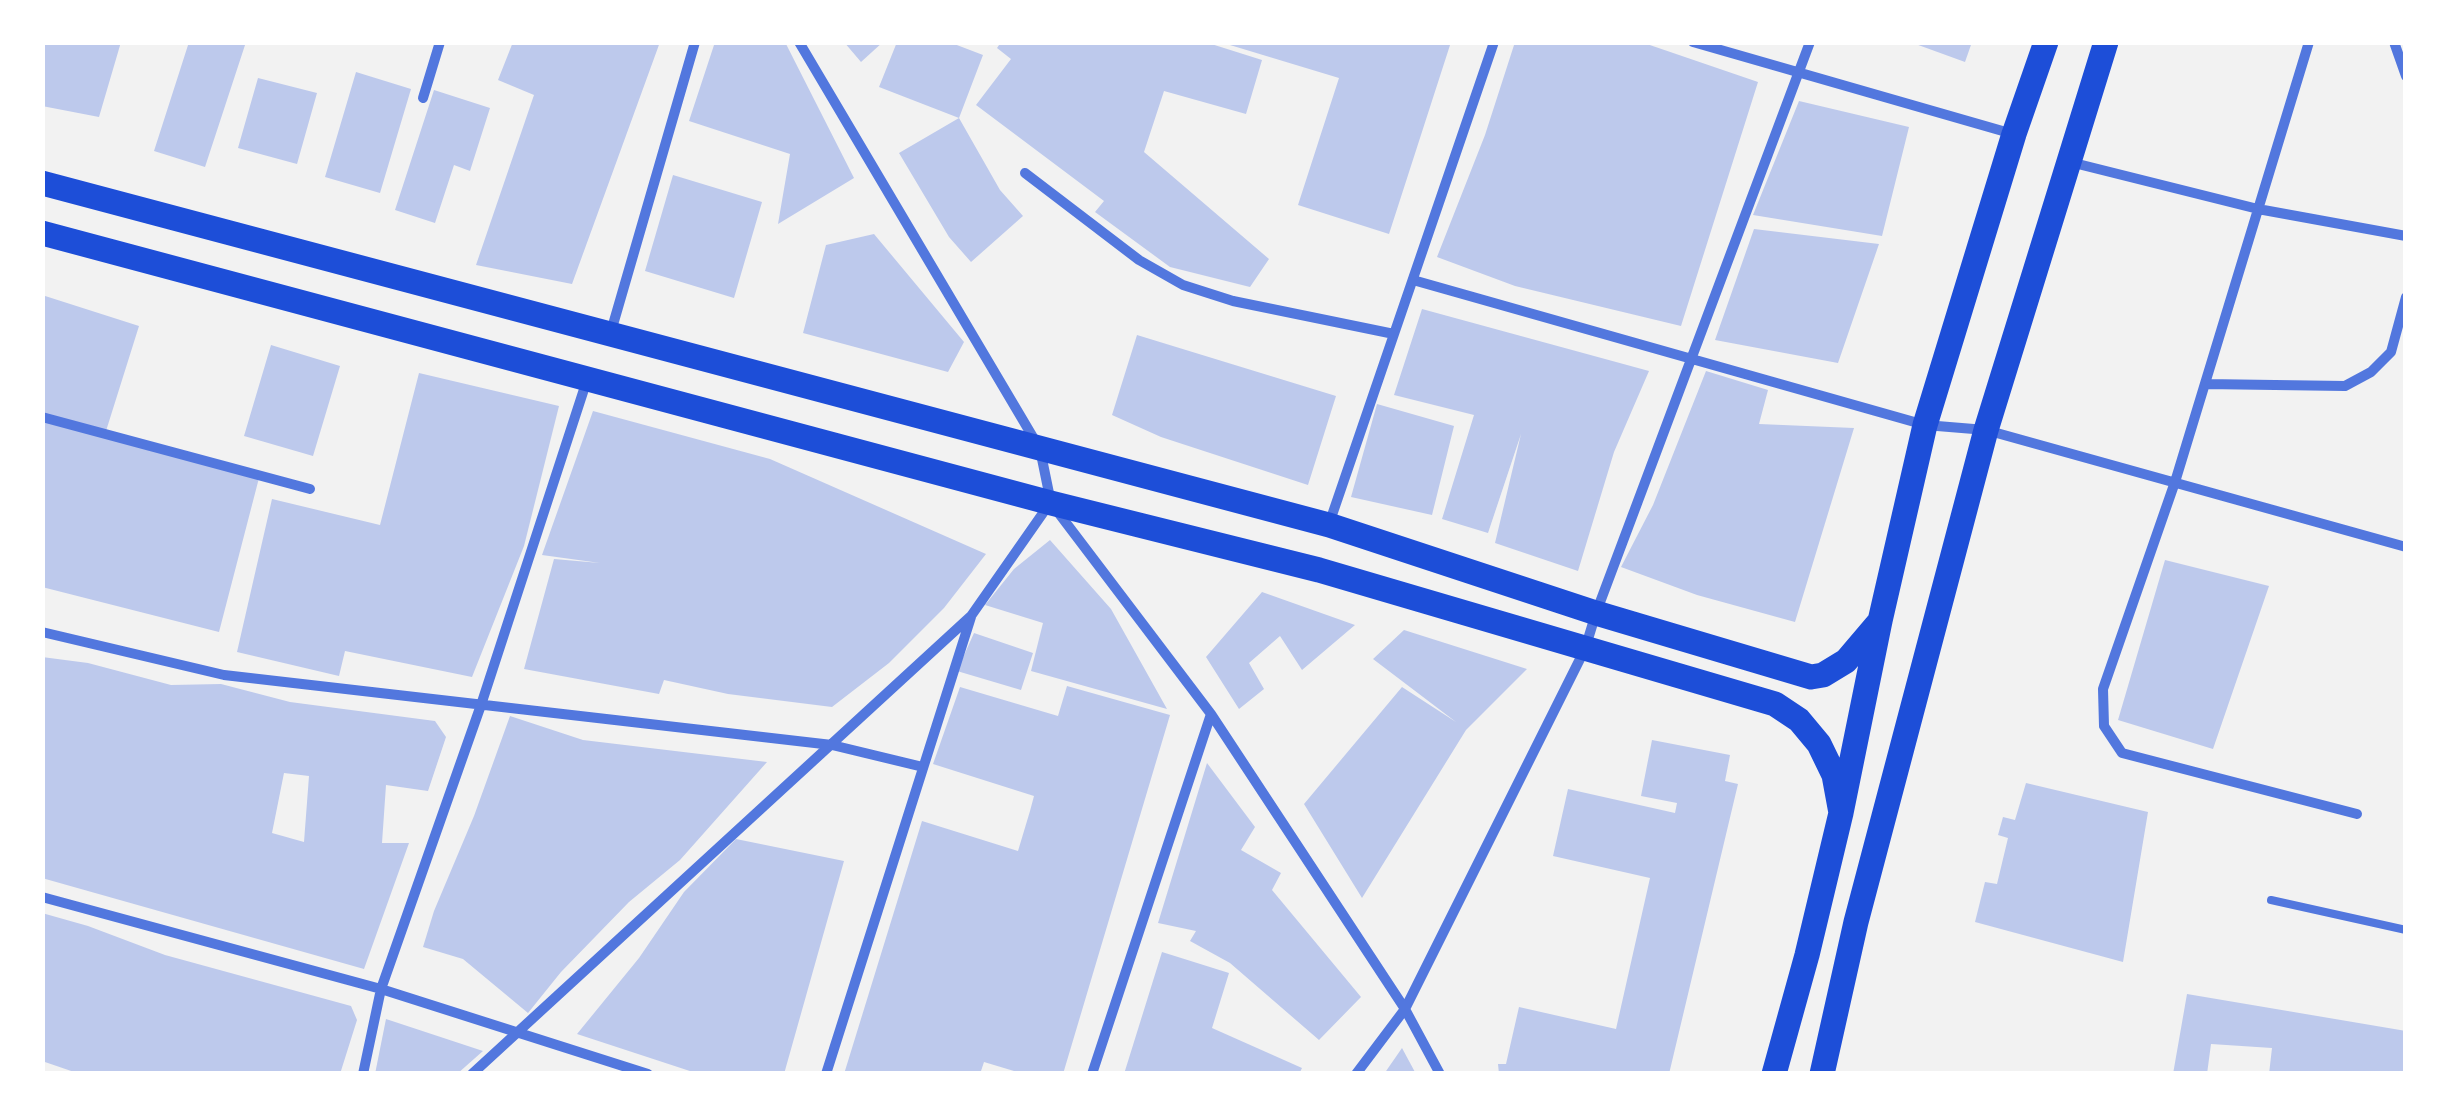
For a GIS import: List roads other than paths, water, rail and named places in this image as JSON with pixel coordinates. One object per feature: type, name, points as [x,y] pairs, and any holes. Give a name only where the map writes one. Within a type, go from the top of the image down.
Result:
[{"type":"main road","points":[[1774,1074],[1840,813],[1925,425],[2046,42]]},
{"type":"main road","points":[[1822,1074],[1861,904],[1986,430],[2106,42]]},
{"type":"main road","points":[[42,183],[1329,525],[1596,613],[1811,677],[1823,675],[1846,660],[1880,622]]},
{"type":"main road","points":[[42,233],[1319,570],[1774,704],[1810,731],[1827,759],[1834,775],[1840,813]]},
{"type":"street","points":[[423,98],[440,42]]},
{"type":"street","points":[[610,336],[695,42]]},
{"type":"street","points":[[799,42],[1040,449],[1051,502],[1211,714],[1405,1009],[1440,1074]]},
{"type":"street","points":[[1329,525],[1494,42]]},
{"type":"street","points":[[1693,42],[2014,134]]},
{"type":"street","points":[[1356,1074],[1405,1009],[1586,650],[1596,613],[1810,42]]},
{"type":"street","points":[[2309,42],[2175,482],[2103,689],[2104,726],[2122,752],[2358,814]]},
{"type":"street","points":[[2394,42],[2406,76]]},
{"type":"street","points":[[2070,162],[2258,209],[2406,236]]},
{"type":"street","points":[[1025,173],[1139,260],[1183,285],[1233,301],[1394,334]]},
{"type":"street","points":[[1412,280],[1925,425],[1986,430],[2406,547]]},
{"type":"street","points":[[2205,384],[2344,386],[2371,372],[2391,352],[2406,296]]},
{"type":"street","points":[[362,1074],[382,990],[588,378]]},
{"type":"street","points":[[42,418],[310,489]]},
{"type":"street","points":[[472,1074],[971,616],[1051,502]]},
{"type":"street","points":[[826,1074],[971,616]]},
{"type":"street","points":[[42,632],[224,675],[832,744],[923,767]]},
{"type":"street","points":[[1092,1074],[1211,714]]},
{"type":"street","points":[[42,898],[382,990],[648,1074]]},
{"type":"lane","points":[[2271,900],[2406,930]]}]
